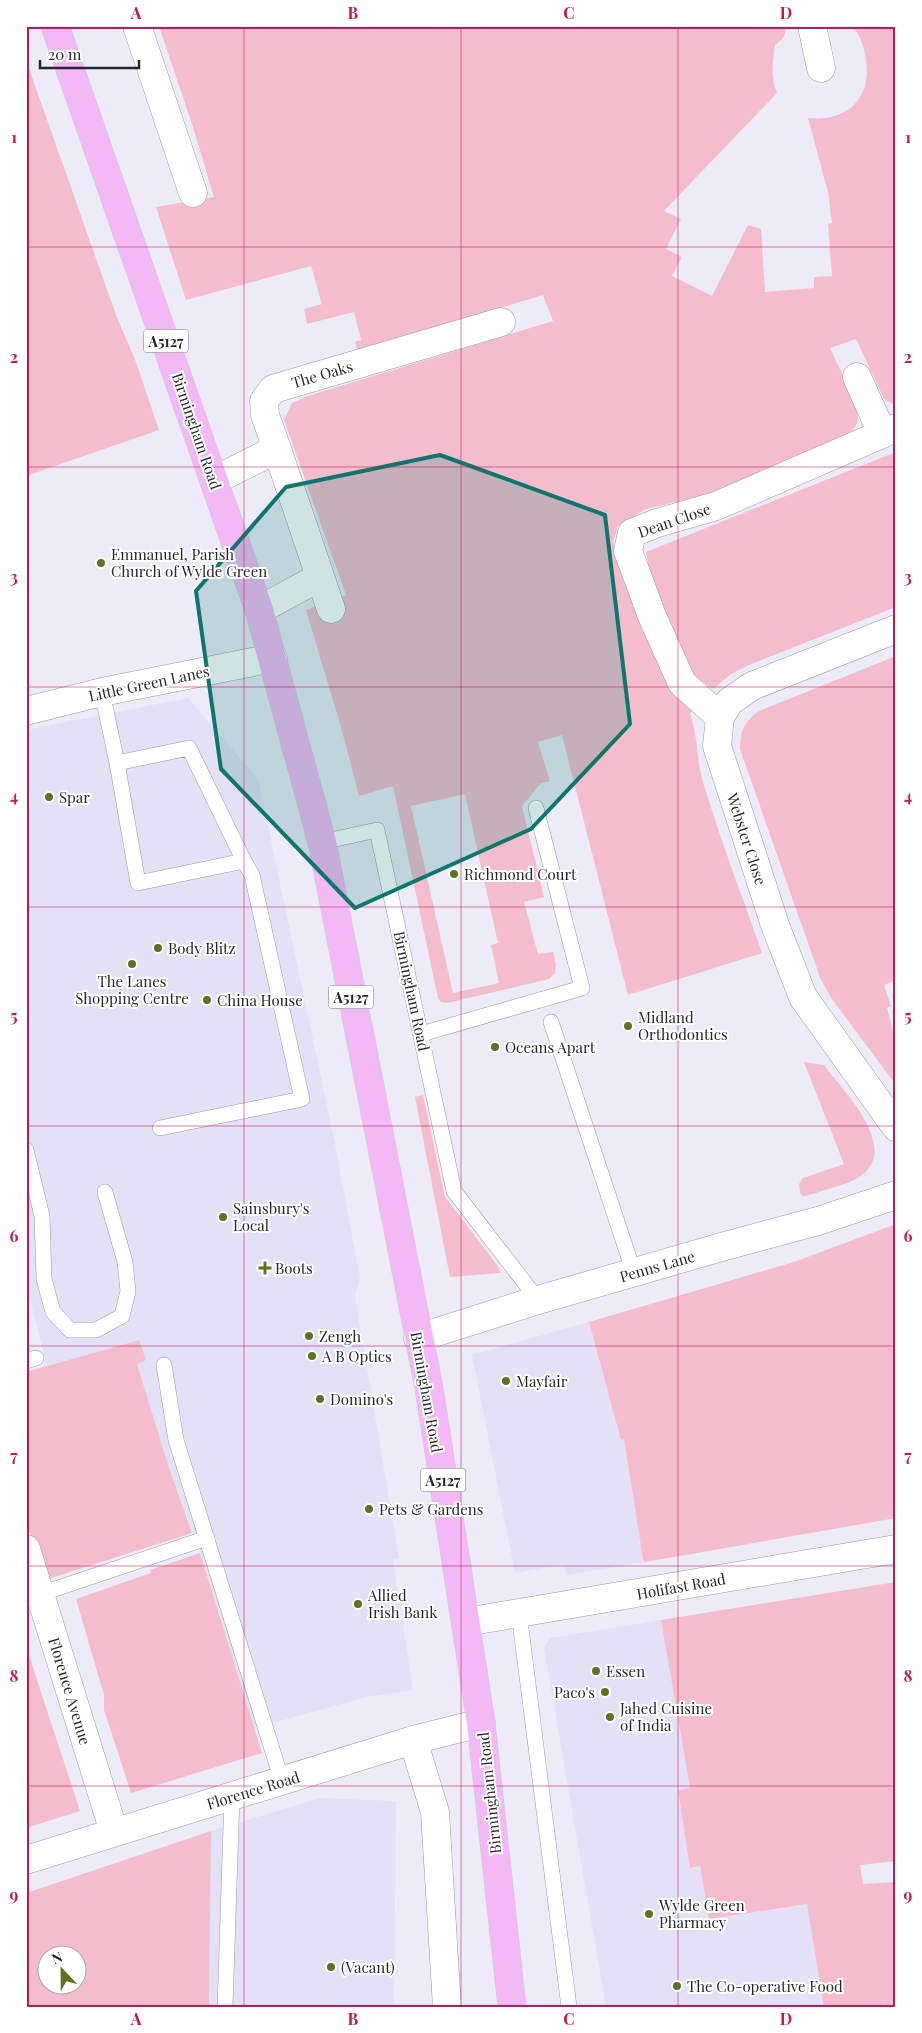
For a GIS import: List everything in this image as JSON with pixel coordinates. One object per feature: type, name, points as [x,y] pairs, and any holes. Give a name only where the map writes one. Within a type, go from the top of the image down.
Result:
[{"type":"main road","name":"Birmingham Road","points":[[55,26],[259,610],[322,842],[428,1388],[481,1723],[512,2007]]},
{"type":"street","points":[[137,26],[193,193]]},
{"type":"street","points":[[812,26],[821,68]]},
{"type":"street","name":"The Oaks","points":[[331,609],[265,415],[264,401],[273,388],[501,322]]},
{"type":"street","name":"Dean Close","points":[[720,717],[682,683],[652,616],[628,551],[632,533],[656,523],[716,506],[889,431],[857,377]]},
{"type":"street","points":[[215,480],[277,449]]},
{"type":"street","points":[[259,610],[320,577]]},
{"type":"street","points":[[720,717],[729,702],[752,686],[896,629]]},
{"type":"street","name":"Little Green Lanes","points":[[26,711],[102,692],[273,658]]},
{"type":"street","name":"Webster Close","points":[[720,717],[717,746],[775,925],[803,997],[896,1127]]},
{"type":"street","name":"Penns Lane","points":[[418,1338],[538,1300],[818,1221],[896,1195]]},
{"type":"street","name":"Florence Avenue","points":[[26,1549],[114,1832]]},
{"type":"street","name":"Holifast Road","points":[[466,1622],[896,1549]]},
{"type":"street","name":"Florence Road","points":[[26,1860],[413,1740],[481,1723]]},
{"type":"street","points":[[413,1740],[435,1812],[447,2007]]},
{"type":"lane","points":[[102,692],[117,763],[138,884],[244,861]]},
{"type":"lane","points":[[117,763],[189,748],[252,875],[302,1099],[160,1128]]},
{"type":"lane","points":[[421,1034],[582,988],[536,808]]},
{"type":"lane","name":"Birmingham Road","points":[[322,842],[377,830],[454,1191],[538,1300]]},
{"type":"lane","points":[[551,1022],[634,1273]]},
{"type":"lane","points":[[26,1150],[42,1216],[44,1279],[53,1312],[70,1330],[96,1330],[122,1316],[128,1291],[125,1262],[105,1192]]},
{"type":"lane","points":[[164,1365],[176,1440],[282,1781]]},
{"type":"lane","points":[[40,1594],[207,1538]]},
{"type":"lane","points":[[519,1613],[569,2007]]},
{"type":"lane","points":[[225,2007],[232,1796]]},
{"type":"highlighted area","points":[[440,455],[605,515],[630,724],[531,829],[355,908],[221,769],[196,591],[286,487]]},
{"type":"shaded area","points":[[159,26],[786,26],[783,37],[775,45],[773,75],[777,93],[664,211],[681,219],[666,249],[682,257],[672,276],[712,296],[748,225],[761,229],[765,292],[814,288],[814,277],[832,276],[828,224],[832,223],[828,192],[808,118],[834,116],[844,112],[853,106],[865,87],[867,75],[864,47],[852,26],[896,26],[896,406],[884,399],[856,339],[830,348],[853,396],[856,407],[857,423],[851,431],[843,437],[720,491],[646,509],[618,526],[613,542],[667,685],[676,697],[693,708],[690,714],[702,778],[723,844],[762,953],[628,995],[562,735],[538,742],[550,781],[541,783],[522,806],[544,897],[524,902],[538,954],[553,952],[556,965],[555,973],[549,979],[447,1003],[441,1002],[438,998],[393,786],[359,796],[341,727],[306,610],[346,595],[284,420],[292,403],[308,396],[553,321],[543,295],[358,351],[355,342],[361,340],[354,312],[307,324],[304,309],[322,304],[311,266],[186,300],[156,207],[214,197]],"holes":[[[465,794],[498,943],[491,945],[499,983],[453,993],[411,806]]]},
{"type":"shaded area","points":[[26,60],[116,315],[136,362],[159,430],[26,476]]},
{"type":"shaded area","points":[[896,452],[896,607],[749,665],[731,674],[713,689],[689,672],[682,660],[650,572],[646,552]]},
{"type":"shaded area","points":[[896,656],[896,980],[884,985],[891,1006],[887,1008],[894,1035],[896,1035],[896,1085],[832,999],[821,980],[740,749],[744,727],[759,711]]},
{"type":"shaded area","points":[[188,698],[258,779],[334,1139],[360,1278],[355,1297],[399,1558],[393,1560],[413,1690],[367,1697],[254,1728],[200,1553],[168,1465],[136,1364],[138,1340],[47,1366],[26,1283],[26,730]]},
{"type":"shaded area","points":[[804,1062],[824,1065],[844,1090],[865,1121],[872,1137],[874,1152],[870,1166],[858,1178],[803,1197],[800,1193],[799,1184],[803,1178],[844,1164]]},
{"type":"shaded area","points":[[423,1095],[445,1197],[497,1265],[501,1273],[450,1277],[415,1097]]},
{"type":"shaded area","points":[[896,1224],[896,1518],[645,1562],[643,1560],[624,1439],[621,1440],[589,1322],[794,1262]]},
{"type":"shaded area","points":[[589,1322],[621,1439],[624,1438],[642,1557],[645,1562],[566,1575],[564,1564],[515,1573],[472,1355]]},
{"type":"shaded area","points":[[139,1340],[146,1360],[137,1364],[168,1465],[192,1533],[45,1580],[26,1520],[26,1372]]},
{"type":"shaded area","points":[[200,1553],[262,1753],[131,1793],[104,1710],[104,1695],[76,1599],[151,1573],[150,1570]]},
{"type":"shaded area","points":[[896,1582],[896,1861],[860,1865],[863,1884],[896,1882],[896,2007],[824,2007],[807,1904],[709,1919],[700,1866],[690,1868],[678,1790],[690,1788],[661,1620]]},
{"type":"shaded area","points":[[661,1620],[690,1788],[678,1791],[690,1867],[700,1866],[709,1918],[807,1904],[824,2007],[606,2007],[544,1648],[550,1638]]},
{"type":"shaded area","points":[[26,1646],[80,1811],[26,1828]]},
{"type":"shaded area","points":[[321,1798],[396,1801],[394,2007],[209,2007],[211,1831]]},
{"type":"shaded area","points":[[211,1831],[209,2007],[26,2007],[26,1893]]},
{"type":"place","name":"Emmanuel, Parish Church of Wylde Green","points":[[101,563]]},
{"type":"place","name":"Spar","points":[[49,797]]},
{"type":"place","name":"Richmond Court","points":[[454,874]]},
{"type":"place","name":"Body Blitz","points":[[158,948]]},
{"type":"place","name":"The Lanes Shopping Centre","points":[[132,964]]},
{"type":"place","name":"China House","points":[[207,1000]]},
{"type":"place","name":"Midland Orthodontics","points":[[628,1026]]},
{"type":"place","name":"Oceans Apart","points":[[495,1047]]},
{"type":"place","name":"Sainsbury's Local","points":[[223,1217]]},
{"type":"place","name":"Boots","points":[[265,1268]]},
{"type":"place","name":"Zengh","points":[[309,1336]]},
{"type":"place","name":"A B Optics","points":[[312,1356]]},
{"type":"place","name":"Mayfair","points":[[506,1381]]},
{"type":"place","name":"Domino's","points":[[320,1399]]},
{"type":"place","name":"Pets & Gardens","points":[[369,1509]]},
{"type":"place","name":"Allied Irish Bank","points":[[358,1604]]},
{"type":"place","name":"Essen","points":[[596,1671]]},
{"type":"place","name":"Paco's","points":[[605,1692]]},
{"type":"place","name":"Jahed Cuisine of India","points":[[610,1717]]},
{"type":"place","name":"Wylde Green Pharmacy","points":[[649,1914]]},
{"type":"place","name":"(Vacant)","points":[[331,1967]]},
{"type":"place","name":"The Co-operative Food","points":[[677,1986]]}]
